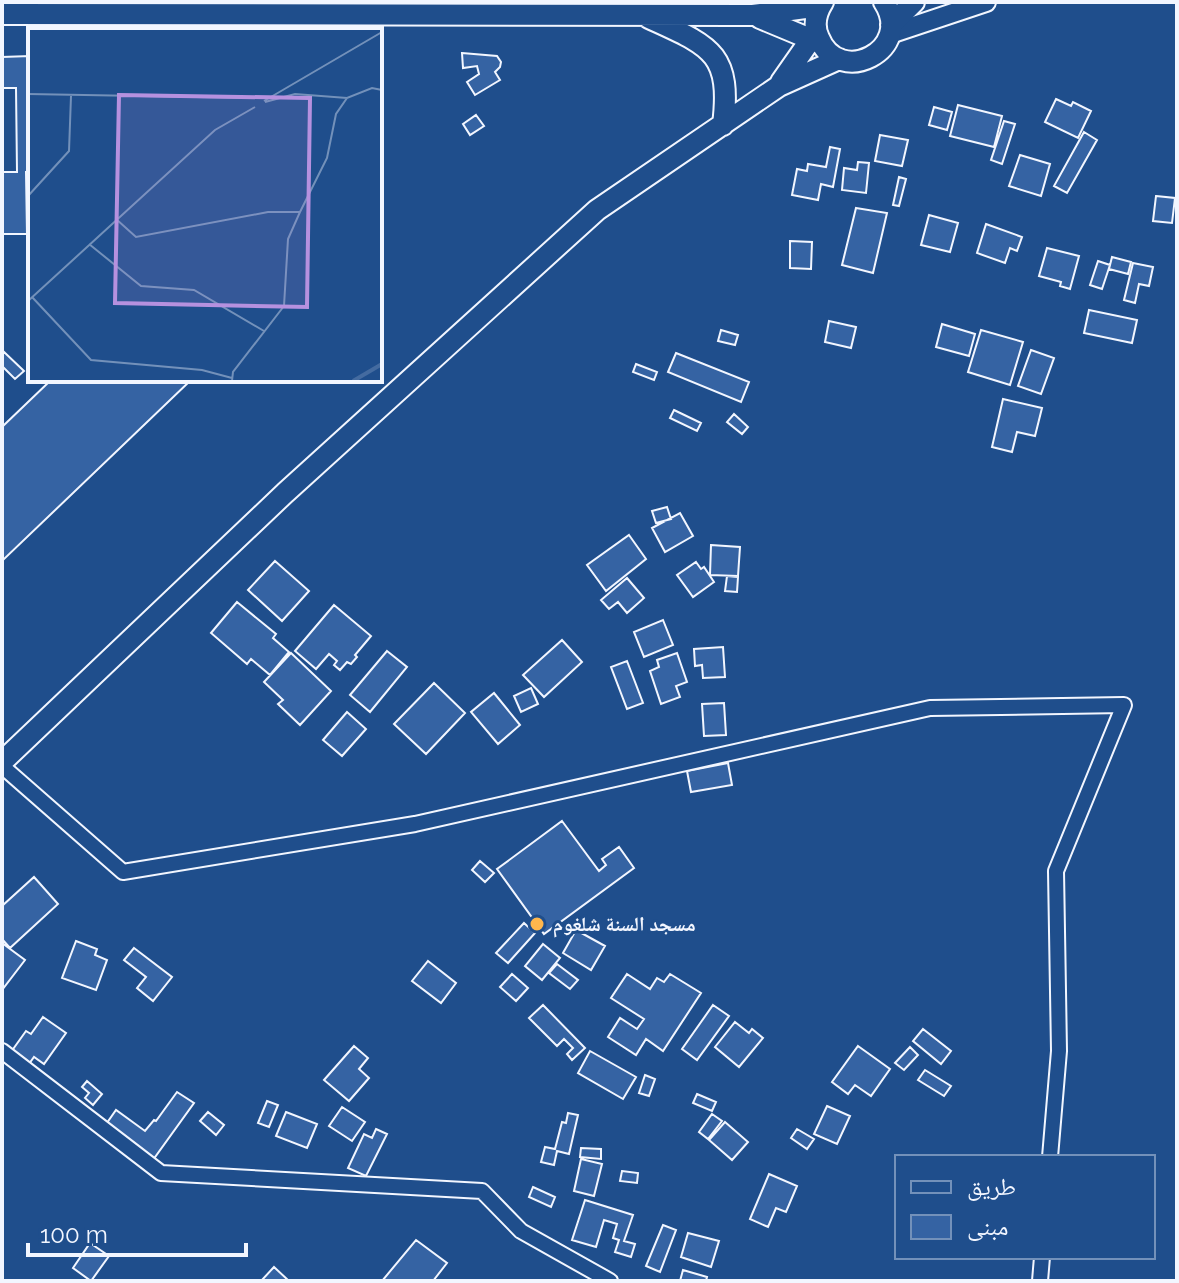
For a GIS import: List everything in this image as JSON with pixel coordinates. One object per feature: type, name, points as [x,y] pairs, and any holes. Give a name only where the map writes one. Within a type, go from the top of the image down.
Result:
[{"type":"main road","points":[[884,2],[891,30]]},
{"type":"main road","points":[[753,15],[816,38],[839,59],[857,62],[874,56],[914,2]]},
{"type":"main road","points":[[891,30],[986,2]]},
{"type":"main road","points":[[2,14],[753,15],[822,4],[816,23],[816,38],[779,86]]},
{"type":"main road","points":[[643,15],[696,40],[722,67],[726,82],[723,125]]},
{"type":"main road","points":[[2,764],[285,493],[597,210],[779,86],[839,59]]},
{"type":"street","points":[[2,764],[123,872],[415,824],[930,708],[1124,705],[1056,871],[1059,1051],[1050,1155]]},
{"type":"street","points":[[2,1051],[161,1173],[482,1191],[521,1231],[610,1281]]},
{"type":"street","points":[[1040,1281],[1042,1259]]},
{"type":"building","points":[[462,53],[497,56],[501,62],[495,72],[500,80],[475,95],[467,82],[479,74],[477,66],[463,68]]},
{"type":"building","points":[[28,56],[27,234],[2,234],[2,172],[17,172],[16,88],[2,88],[2,57]]},
{"type":"building","points":[[1056,99],[1071,106],[1073,102],[1091,111],[1078,138],[1045,122]]},
{"type":"building","points":[[958,105],[1002,116],[994,147],[950,136]]},
{"type":"building","points":[[934,107],[952,112],[947,130],[929,125]]},
{"type":"building","points":[[476,115],[484,126],[470,135],[463,124]]},
{"type":"building","points":[[1004,121],[1015,124],[1002,164],[991,160]]},
{"type":"building","points":[[1084,132],[1097,140],[1067,193],[1054,186]]},
{"type":"building","points":[[880,135],[908,140],[902,166],[875,161]]},
{"type":"building","points":[[830,147],[840,149],[833,187],[821,184],[818,200],[792,195],[797,169],[807,171],[808,164],[826,167]]},
{"type":"building","points":[[1020,155],[1050,164],[1041,196],[1009,186]]},
{"type":"building","points":[[858,162],[869,163],[866,193],[842,190],[844,168],[857,170]]},
{"type":"building","points":[[899,177],[906,179],[899,206],[893,205]]},
{"type":"building","points":[[1156,196],[1175,198],[1172,223],[1153,221]]},
{"type":"building","points":[[856,208],[887,213],[873,273],[842,265]]},
{"type":"building","points":[[929,215],[958,223],[950,252],[921,245]]},
{"type":"building","points":[[986,224],[1022,237],[1017,251],[1010,248],[1005,263],[977,253]]},
{"type":"building","points":[[790,241],[812,242],[811,269],[790,268]]},
{"type":"building","points":[[1047,248],[1079,256],[1070,289],[1060,286],[1061,282],[1039,276]]},
{"type":"building","points":[[1112,257],[1131,262],[1128,274],[1109,269]]},
{"type":"building","points":[[1098,261],[1110,265],[1102,289],[1090,285]]},
{"type":"building","points":[[1133,263],[1153,267],[1149,286],[1139,284],[1135,303],[1124,300]]},
{"type":"building","points":[[1089,310],[1137,320],[1132,343],[1084,333]]},
{"type":"building","points":[[829,321],[856,327],[851,348],[825,342]]},
{"type":"building","points":[[942,324],[975,334],[969,356],[936,347]]},
{"type":"building","points":[[721,330],[738,335],[735,345],[718,341]]},
{"type":"building","points":[[981,330],[1023,342],[1010,385],[968,372]]},
{"type":"building","points":[[1031,350],[1054,358],[1041,394],[1018,386]]},
{"type":"building","points":[[3,351],[24,371],[15,379],[2,366]]},
{"type":"building","points":[[676,353],[749,382],[741,402],[668,372]]},
{"type":"building","points":[[636,364],[657,372],[654,380],[633,372]]},
{"type":"building","points":[[49,382],[189,382],[2,561],[2,427]]},
{"type":"building","points":[[1003,399],[1042,408],[1035,436],[1017,432],[1012,452],[992,447]]},
{"type":"building","points":[[674,410],[701,423],[697,431],[670,418]]},
{"type":"building","points":[[734,414],[748,427],[742,434],[727,422]]},
{"type":"building","points":[[667,507],[671,519],[656,523],[652,511]]},
{"type":"building","points":[[680,513],[693,536],[665,552],[652,528]]},
{"type":"building","points":[[629,535],[646,559],[606,591],[587,565]]},
{"type":"building","points":[[711,545],[740,547],[738,576],[710,575]]},
{"type":"building","points":[[275,561],[309,591],[282,621],[248,590]]},
{"type":"building","points":[[696,562],[701,569],[704,567],[714,582],[693,597],[677,575]]},
{"type":"building","points":[[727,576],[738,577],[737,592],[725,591]]},
{"type":"building","points":[[627,578],[644,598],[627,613],[618,602],[609,609],[601,600]]},
{"type":"building","points":[[237,602],[276,634],[273,638],[289,652],[270,675],[251,659],[247,664],[211,633]]},
{"type":"building","points":[[334,605],[371,636],[351,664],[347,662],[340,670],[334,665],[337,661],[329,654],[316,669],[295,651]]},
{"type":"building","points":[[663,620],[673,645],[644,657],[634,632]]},
{"type":"building","points":[[562,640],[582,662],[544,697],[523,675]]},
{"type":"building","points":[[723,647],[725,677],[703,678],[702,665],[695,666],[694,649]]},
{"type":"building","points":[[387,651],[407,667],[370,712],[350,695]]},
{"type":"building","points":[[291,653],[331,691],[300,725],[278,704],[283,700],[264,682]]},
{"type":"building","points":[[677,653],[687,682],[676,686],[680,697],[661,704],[650,671],[659,667],[657,660]]},
{"type":"building","points":[[627,661],[643,703],[627,709],[611,667]]},
{"type":"building","points":[[434,683],[465,713],[426,754],[394,724]]},
{"type":"building","points":[[531,688],[538,704],[521,712],[514,696]]},
{"type":"building","points":[[494,693],[520,725],[498,744],[471,712]]},
{"type":"building","points":[[724,703],[726,735],[704,736],[702,704]]},
{"type":"building","points":[[347,712],[366,729],[342,756],[323,740]]},
{"type":"building","points":[[728,763],[732,785],[691,792],[687,771]]},
{"type":"building","points":[[562,821],[599,871],[606,865],[602,859],[619,847],[634,868],[544,934],[497,869]]},
{"type":"building","points":[[480,861],[494,873],[485,882],[472,870]]},
{"type":"building","points":[[34,877],[58,904],[10,948],[2,939],[2,906]]},
{"type":"building","points":[[524,923],[535,933],[508,963],[496,953]]},
{"type":"building","points":[[576,930],[605,946],[591,970],[563,953]]},
{"type":"building","points":[[76,941],[97,949],[95,955],[107,960],[96,990],[62,978]]},
{"type":"building","points":[[2,943],[25,960],[2,990]]},
{"type":"building","points":[[543,944],[560,958],[542,980],[525,966]]},
{"type":"building","points":[[134,948],[172,977],[153,1001],[137,988],[146,977],[124,960]]},
{"type":"building","points":[[428,961],[456,983],[441,1003],[412,981]]},
{"type":"building","points":[[557,964],[578,980],[570,989],[549,973]]},
{"type":"building","points":[[512,974],[528,988],[516,1001],[500,987]]},
{"type":"building","points":[[627,974],[650,989],[657,978],[664,982],[670,974],[701,993],[663,1051],[646,1039],[636,1055],[608,1037],[620,1018],[637,1029],[644,1019],[611,998]]},
{"type":"building","points":[[543,1005],[585,1048],[572,1060],[567,1054],[573,1048],[564,1039],[557,1046],[529,1018]]},
{"type":"building","points":[[713,1005],[729,1016],[697,1060],[682,1049]]},
{"type":"building","points":[[43,1017],[66,1033],[44,1064],[34,1057],[24,1071],[6,1059],[26,1031],[31,1034]]},
{"type":"building","points":[[735,1022],[749,1033],[752,1029],[763,1038],[739,1067],[715,1047]]},
{"type":"building","points":[[923,1029],[951,1051],[941,1064],[913,1041]]},
{"type":"building","points":[[354,1046],[368,1058],[359,1069],[369,1078],[349,1101],[324,1080]]},
{"type":"building","points":[[858,1046],[890,1069],[871,1096],[855,1085],[848,1094],[832,1082]]},
{"type":"building","points":[[910,1047],[918,1055],[904,1070],[895,1063]]},
{"type":"building","points":[[590,1051],[636,1077],[623,1099],[578,1073]]},
{"type":"building","points":[[925,1070],[951,1086],[944,1096],[918,1080]]},
{"type":"building","points":[[645,1075],[655,1079],[649,1096],[639,1093]]},
{"type":"building","points":[[87,1081],[102,1094],[93,1105],[85,1098],[89,1093],[82,1087]]},
{"type":"building","points":[[177,1092],[194,1103],[150,1164],[102,1130],[116,1110],[145,1131]]},
{"type":"building","points":[[697,1094],[716,1102],[712,1111],[693,1103]]},
{"type":"building","points":[[267,1101],[278,1105],[269,1127],[258,1123]]},
{"type":"building","points":[[827,1106],[850,1116],[837,1144],[814,1134]]},
{"type":"building","points":[[342,1107],[365,1122],[352,1141],[329,1126]]},
{"type":"building","points":[[208,1112],[224,1125],[216,1135],[200,1121]]},
{"type":"building","points":[[286,1112],[317,1124],[307,1148],[276,1136]]},
{"type":"building","points":[[568,1113],[578,1115],[569,1154],[557,1151],[554,1165],[541,1162],[545,1147],[555,1149],[562,1122],[566,1123]]},
{"type":"building","points":[[712,1114],[722,1121],[708,1139],[699,1132]]},
{"type":"building","points":[[725,1122],[748,1142],[732,1160],[709,1140]]},
{"type":"building","points":[[376,1129],[387,1134],[366,1176],[348,1168],[364,1134],[372,1138]]},
{"type":"building","points":[[797,1129],[814,1139],[807,1149],[791,1138]]},
{"type":"building","points":[[581,1148],[601,1149],[601,1159],[580,1157]]},
{"type":"building","points":[[581,1159],[602,1164],[594,1196],[574,1191]]},
{"type":"building","points":[[622,1171],[638,1173],[637,1183],[620,1181]]},
{"type":"building","points":[[769,1174],[797,1186],[786,1212],[776,1208],[768,1227],[750,1219]]},
{"type":"building","points":[[533,1187],[555,1197],[551,1207],[529,1197]]},
{"type":"building","points":[[585,1200],[633,1215],[624,1241],[635,1244],[631,1257],[615,1252],[619,1240],[613,1238],[617,1224],[604,1220],[596,1247],[572,1240]]},
{"type":"building","points":[[663,1225],[676,1230],[660,1272],[646,1266]]},
{"type":"building","points":[[688,1233],[719,1241],[711,1267],[681,1257]]},
{"type":"building","points":[[416,1240],[447,1263],[433,1281],[382,1281]]},
{"type":"building","points":[[90,1243],[109,1256],[91,1281],[73,1268]]},
{"type":"building","points":[[274,1267],[289,1281],[261,1281]]},
{"type":"building","points":[[683,1270],[707,1277],[706,1281],[680,1281]]},
{"type":"place","name":"مسجد السنة شلغوم","points":[[537,924]]}]
